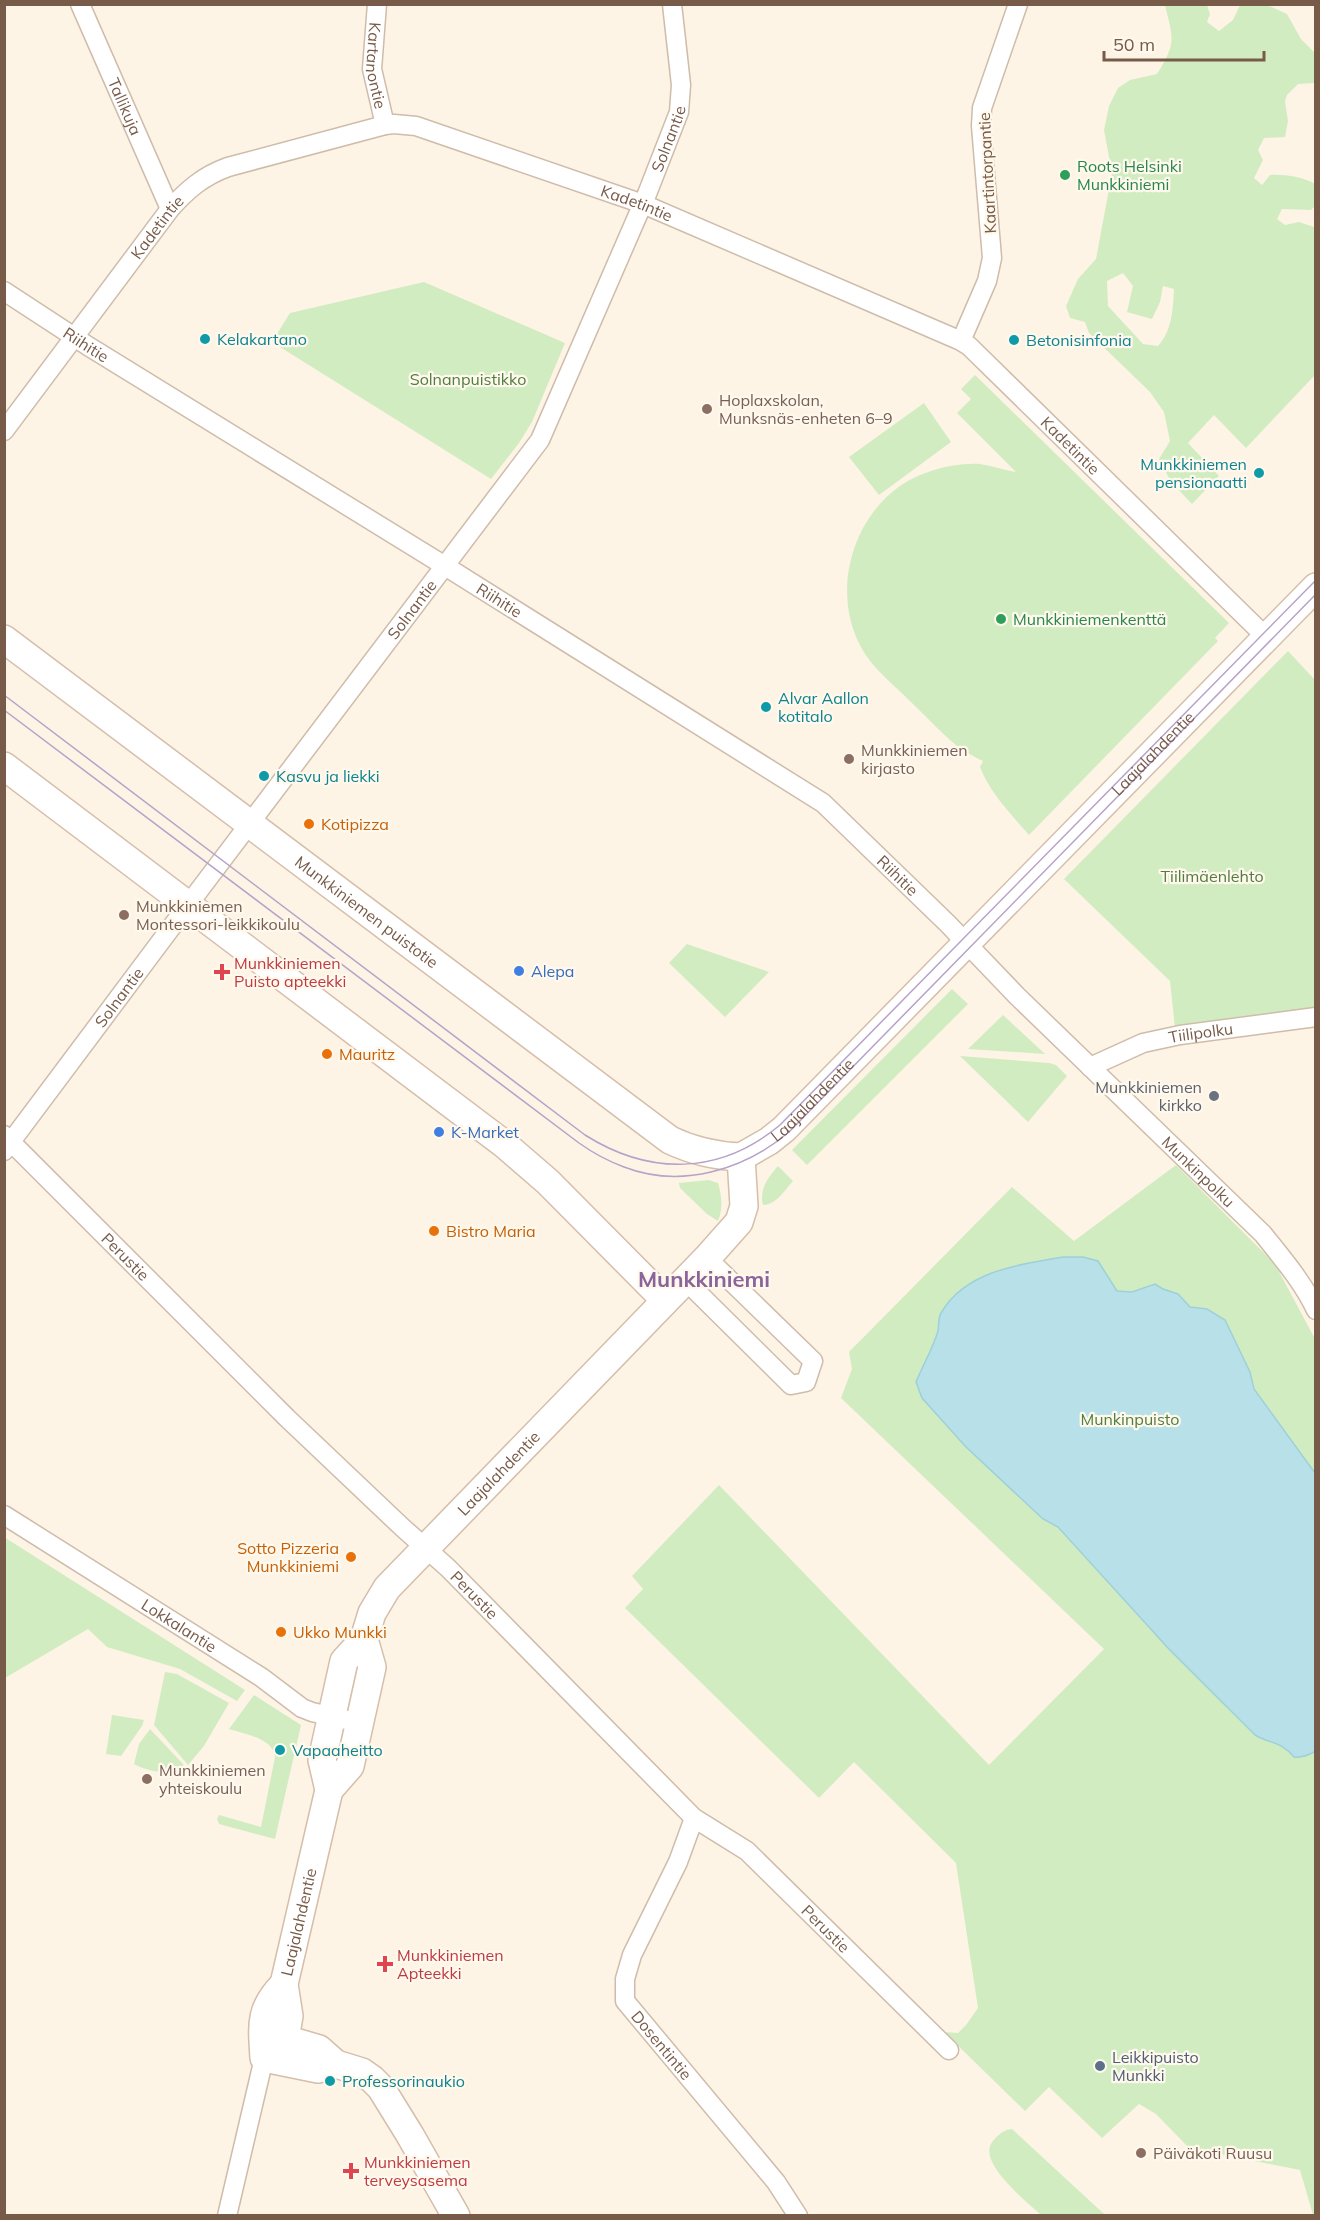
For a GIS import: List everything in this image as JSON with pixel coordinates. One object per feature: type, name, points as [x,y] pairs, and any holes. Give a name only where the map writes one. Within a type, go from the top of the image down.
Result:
[{"type":"street","name":"Tallikuja","points":[[80,4],[170,209]]},
{"type":"street","name":"Kartanontie","points":[[377,4],[372,69],[385,125]]},
{"type":"street","name":"Solnantie","points":[[6,1143],[540,440],[643,204],[679,112],[681,85],[672,4]]},
{"type":"street","name":"Kaartintorpantie","points":[[961,341],[987,281],[992,258],[981,126],[982,108],[1018,4]]},
{"type":"street","name":"Kadetintie","points":[[4,431],[170,209],[190,187],[214,172],[385,125],[406,124],[429,129],[643,204],[961,341],[969,346],[1266,637]]},
{"type":"street","name":"Riihitie","points":[[4,291],[75,338],[823,803],[966,944]]},
{"type":"street","name":"Laajalahdentie","points":[[285,2039],[289,2016],[284,1984],[329,1790],[322,1760],[344,1661],[364,1639],[372,1613],[387,1588],[707,1258],[739,1221],[744,1206],[741,1157],[769,1141],[784,1129],[1316,587]]},
{"type":"street","name":"Munkkiniemen puistotie","points":[[4,639],[670,1140],[703,1152],[741,1157]]},
{"type":"street","points":[[4,766],[504,1144],[548,1182],[665,1300]]},
{"type":"street","name":"Munkinpolku","points":[[966,944],[1263,1234],[1311,1299],[1316,1310]]},
{"type":"street","name":"Tiilipolku","points":[[1090,1067],[1143,1044],[1180,1035],[1316,1017]]},
{"type":"street","name":"Perustie","points":[[6,1143],[287,1418],[426,1547],[694,1818],[747,1851],[949,2050]]},
{"type":"street","points":[[685,1280],[791,1385],[806,1382],[813,1361],[707,1258]]},
{"type":"street","name":"Lokkalantie","points":[[4,1515],[261,1677],[302,1708],[360,1723]]},
{"type":"street","name":"Laajalahdentie","points":[[329,1790],[350,1766],[360,1723],[372,1667],[364,1639]]},
{"type":"street","name":"Dosentintie","points":[[694,1818],[678,1862],[632,1954],[625,1979],[625,2001],[776,2182],[798,2216]]},
{"type":"street","name":"Laajalahdentie","points":[[227,2216],[264,2058],[262,2029],[265,2011],[271,1997],[284,1984]]},
{"type":"street","points":[[264,2058],[285,2039],[319,2049],[336,2064],[362,2072],[381,2088],[456,2216]]},
{"type":"street","points":[[264,2058],[318,2069],[336,2064]]},
{"type":"green space","points":[[1165,5],[1207,5],[1210,14],[1207,22],[1219,31],[1233,20],[1240,5],[1267,5],[1287,14],[1301,39],[1315,53],[1315,83],[1298,84],[1287,95],[1285,101],[1288,121],[1285,137],[1264,138],[1258,150],[1263,160],[1254,178],[1262,185],[1270,175],[1299,178],[1315,184],[1315,206],[1311,210],[1282,209],[1277,219],[1285,225],[1299,222],[1315,229],[1315,375],[1246,448],[1214,415],[1188,443],[1219,476],[1192,504],[1171,482],[1159,459],[1170,441],[1164,412],[1150,392],[1089,333],[1085,322],[1070,318],[1066,306],[1078,279],[1096,259],[1112,173],[1104,130],[1109,106],[1118,88],[1130,80],[1157,74],[1168,54],[1172,40]],"holes":[[[1123,273],[1133,286],[1127,312],[1152,319],[1160,302],[1163,286],[1174,289],[1169,327],[1158,346],[1143,344],[1108,306],[1107,281]]]},
{"type":"green space","name":"Solnanpuistikko","points":[[424,282],[565,343],[532,422],[491,479],[272,342],[290,313]]},
{"type":"green space","name":"Munkkiniemenkenttä","points":[[975,375],[1229,623],[1215,638],[1218,641],[1029,835],[989,786],[980,767],[983,761],[965,752],[951,741],[872,663],[861,647],[851,622],[847,595],[849,569],[856,543],[868,519],[885,498],[906,482],[931,471],[961,464],[980,464],[1016,472],[957,413],[971,399],[961,389]]},
{"type":"green space","points":[[924,403],[951,442],[879,495],[849,457]]},
{"type":"green space","name":"Tiilimäenlehto","points":[[1288,651],[1315,680],[1315,1008],[1175,1028],[1170,981],[1064,879]]},
{"type":"green space","points":[[687,944],[769,972],[725,1017],[669,963]]},
{"type":"green space","points":[[952,989],[968,1004],[807,1165],[792,1150]]},
{"type":"green space","points":[[1003,1015],[1045,1054],[968,1049]]},
{"type":"green space","points":[[960,1056],[1049,1063],[1056,1065],[1067,1076],[1028,1122]]},
{"type":"green space","name":"Munkinpuisto","points":[[1176,1165],[1275,1264],[1315,1339],[1315,2215],[1313,2215],[1300,2170],[1189,2148],[1156,2114],[1139,2104],[1102,2138],[1049,2087],[1025,2111],[944,2032],[958,2033],[978,2008],[956,1863],[854,1762],[819,1798],[625,1608],[643,1589],[632,1576],[719,1485],[989,1765],[1104,1649],[841,1398],[852,1369],[849,1352],[1012,1187],[1074,1241]]},
{"type":"green space","points":[[778,1166],[793,1181],[776,1200],[763,1205],[762,1194],[765,1184]]},
{"type":"green space","points":[[709,1180],[718,1183],[721,1207],[718,1221],[707,1214],[680,1188],[679,1183]]},
{"type":"green space","points":[[4,1537],[245,1690],[237,1701],[180,1669],[107,1647],[88,1629],[5,1678]]},
{"type":"green space","points":[[165,1672],[177,1674],[229,1703],[204,1746],[188,1765],[154,1725]]},
{"type":"green space","points":[[254,1695],[301,1725],[275,1839],[219,1824],[217,1819],[219,1815],[261,1827],[275,1757],[269,1745],[264,1741],[229,1729]]},
{"type":"green space","points":[[112,1715],[144,1720],[121,1756],[106,1754]]},
{"type":"green space","points":[[150,1729],[185,1769],[159,1772],[134,1764],[139,1744]]},
{"type":"green space","points":[[1012,2129],[1106,2215],[1041,2215],[1025,2201],[997,2170],[989,2149],[1001,2133]]},
{"type":"water","points":[[1063,1257],[1083,1257],[1098,1261],[1117,1291],[1132,1292],[1155,1284],[1178,1294],[1190,1307],[1207,1309],[1225,1320],[1250,1372],[1254,1389],[1315,1473],[1316,1751],[1303,1757],[1294,1757],[1280,1745],[1255,1735],[1168,1648],[1058,1527],[1043,1519],[966,1447],[922,1398],[916,1382],[936,1337],[940,1315],[951,1299],[964,1288],[995,1272]]},
{"type":"tram line","points":[[4,695],[585,1135],[634,1158],[659,1163],[684,1164],[709,1161],[733,1153],[757,1141],[780,1125],[1316,580]]},
{"type":"tram line","points":[[4,710],[584,1147],[624,1167],[646,1173],[689,1176],[732,1166],[752,1157],[789,1132],[1316,594]]},
{"type":"place","name":"Roots Helsinki Munkkiniemi","points":[[1065,175]]},
{"type":"place","name":"Kelakartano","points":[[205,339]]},
{"type":"place","name":"Betonisinfonia","points":[[1014,340]]},
{"type":"place","name":"Hoplaxskolan, Munksnäs-enheten 6–9","points":[[707,409]]},
{"type":"place","name":"Munkkiniemen pensionaatti","points":[[1259,473]]},
{"type":"place","name":"Munkkiniemenkenttä","points":[[1001,619]]},
{"type":"place","name":"Alvar Aallon kotitalo","points":[[766,707]]},
{"type":"place","name":"Munkkiniemen kirjasto","points":[[849,759]]},
{"type":"place","name":"Kasvu ja liekki","points":[[264,776]]},
{"type":"place","name":"Kotipizza","points":[[309,824]]},
{"type":"place","name":"Munkkiniemen Montessori-leikkikoulu","points":[[124,915]]},
{"type":"place","name":"Alepa","points":[[519,971]]},
{"type":"place","name":"Munkkiniemen Puisto apteekki","points":[[222,972]]},
{"type":"place","name":"Mauritz","points":[[327,1054]]},
{"type":"place","name":"Munkkiniemen kirkko","points":[[1214,1096]]},
{"type":"place","name":"K-Market","points":[[439,1132]]},
{"type":"place","name":"Bistro Maria","points":[[434,1231]]},
{"type":"place","name":"Sotto Pizzeria Munkkiniemi","points":[[351,1557]]},
{"type":"place","name":"Ukko Munkki","points":[[281,1632]]},
{"type":"place","name":"Vapaaheitto","points":[[280,1750]]},
{"type":"place","name":"Munkkiniemen yhteiskoulu","points":[[147,1779]]},
{"type":"place","name":"Munkkiniemen Apteekki","points":[[385,1964]]},
{"type":"place","name":"Leikkipuisto Munkki","points":[[1100,2066]]},
{"type":"place","name":"Professorinaukio","points":[[330,2081]]},
{"type":"place","name":"Päiväkoti Ruusu","points":[[1141,2153]]},
{"type":"place","name":"Munkkiniemen terveysasema","points":[[351,2171]]},
{"type":"district","name":"Munkkiniemi","points":[[704,1279]]}]
